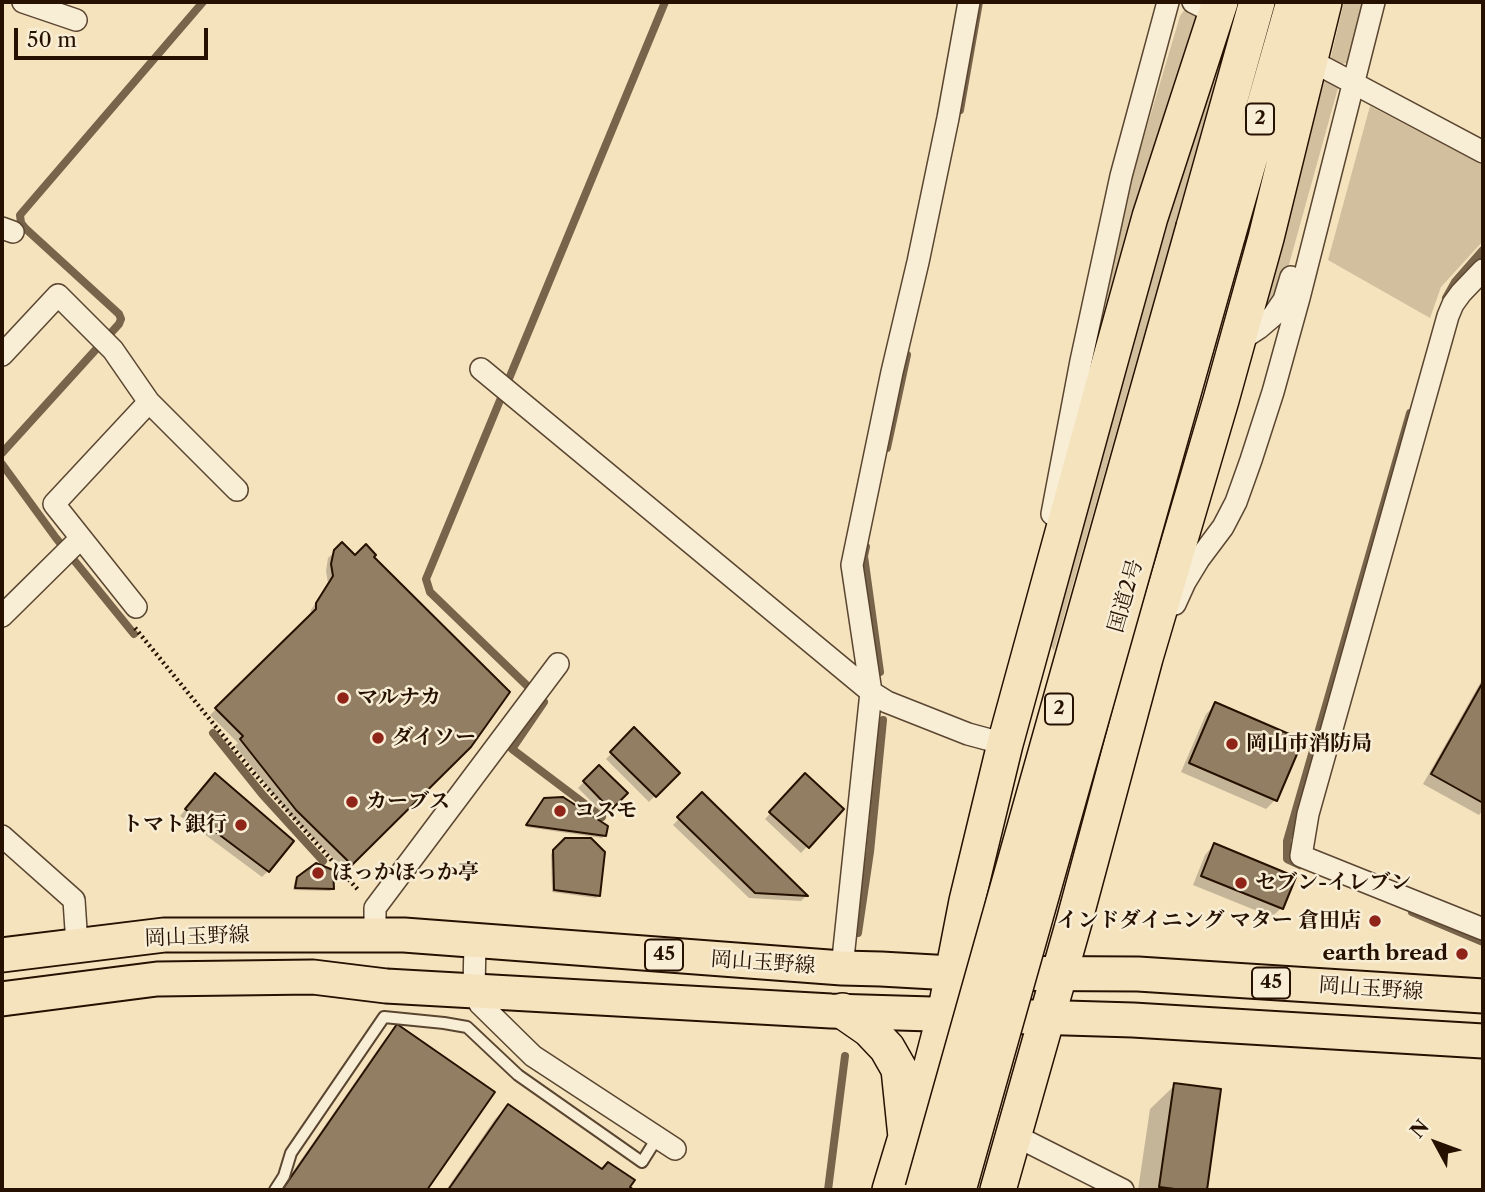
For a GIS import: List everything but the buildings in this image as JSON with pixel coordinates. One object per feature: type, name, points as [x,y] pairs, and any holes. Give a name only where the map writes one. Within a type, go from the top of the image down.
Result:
[{"type":"highway","name":"国道2号","points":[[923,1190],[1257,2]]},
{"type":"highway","name":"国道2号","points":[[958,1190],[1293,2]]},
{"type":"highway","points":[[998,1190],[1145,658],[1266,239],[1324,2]]},
{"type":"highway","points":[[890,1190],[906,1137],[923,1099],[945,1014],[967,901],[1005,744],[1150,217],[1205,3]]},
{"type":"highway","points":[[843,1011],[869,1029],[887,1048],[899,1069],[906,1137]]},
{"type":"main road","name":"岡山玉野線","points":[[2,955],[164,935],[375,922],[404,935],[842,968],[952,973],[1138,974],[1483,996]]},
{"type":"main road","name":"岡山玉野線","points":[[2,999],[157,979],[313,977],[385,1001],[474,990],[843,1011],[1133,1020],[1483,1041]]},
{"type":"street","points":[[23,2],[76,20]]},
{"type":"street","points":[[842,968],[871,692],[852,565],[918,262],[969,2]]},
{"type":"street","points":[[1018,695],[1081,361],[1118,190],[1168,2]]},
{"type":"street","points":[[1145,658],[1185,582],[1223,527],[1236,502],[1273,392],[1374,2]]},
{"type":"street","points":[[1325,68],[1483,152]]},
{"type":"street","points":[[1236,343],[1273,316],[1284,300],[1307,224],[1336,154]]},
{"type":"street","points":[[1482,273],[1461,293],[1448,316],[1308,814],[1301,856],[1483,929]]},
{"type":"street","points":[[2,355],[58,295],[113,350],[149,402],[237,490]]},
{"type":"street","points":[[481,369],[871,692],[887,702],[968,734],[1005,744]]},
{"type":"street","points":[[136,607],[72,547],[54,504],[149,402]]},
{"type":"street","points":[[2,616],[72,547]]},
{"type":"street","points":[[375,922],[558,664]]},
{"type":"street","points":[[2,836],[74,900],[77,945]]},
{"type":"street","points":[[475,941],[474,990],[480,1004],[533,1056],[666,1143]]},
{"type":"street","points":[[1014,1135],[1123,1190]]},
{"type":"lane","points":[[275,1190],[284,1176],[291,1153],[385,1001],[444,1023],[467,1027],[518,1075],[642,1162],[666,1143]]},
{"type":"lane","points":[[498,1055],[516,1040]]},
{"type":"path","points":[[136,607],[135,628],[375,922]]},
{"type":"shaded area","points":[[1232,2],[1237,2],[1054,651],[1051,646],[1080,520]]},
{"type":"shaded area","points":[[1344,2],[1364,2],[1347,63],[1342,64],[1330,61]]},
{"type":"shaded area","points":[[1185,9],[1204,13],[1110,307],[1106,301],[1127,194],[1180,16]]},
{"type":"shaded area","points":[[1326,75],[1338,88],[1280,297],[1271,305],[1263,304]]},
{"type":"shaded area","points":[[1370,106],[1483,165],[1483,241],[1441,287],[1430,318],[1328,260]]},
{"type":"waterway","points":[[2,453],[121,319],[119,314],[26,229],[21,223],[20,215],[203,2]]},
{"type":"waterway","points":[[602,817],[512,749],[544,702],[430,592],[426,579],[665,2]]},
{"type":"waterway","points":[[960,110],[979,2]]},
{"type":"waterway","points":[[1446,298],[1455,282],[1483,250]]},
{"type":"waterway","points":[[887,448],[907,355]]},
{"type":"waterway","points":[[1300,865],[1287,859],[1287,841],[1410,413]]},
{"type":"waterway","points":[[2,464],[56,538],[134,634]]},
{"type":"waterway","points":[[866,547],[864,556],[880,672]]},
{"type":"waterway","points":[[858,933],[870,852],[883,720]]},
{"type":"waterway","points":[[213,733],[262,794],[323,861]]},
{"type":"waterway","points":[[1412,912],[1483,942]]},
{"type":"waterway","points":[[828,1190],[845,1056]]},
{"type":"place","name":"マルナカ","points":[[343,698]]},
{"type":"place","name":"ダイソー","points":[[378,738]]},
{"type":"place","name":"岡山市消防局","points":[[1232,744]]},
{"type":"place","name":"カーブス","points":[[352,802]]},
{"type":"place","name":"コスモ","points":[[560,811]]},
{"type":"place","name":"トマト銀行","points":[[241,825]]},
{"type":"place","name":"ほっかほっか亭","points":[[318,873]]},
{"type":"place","name":"セブン-イレブン","points":[[1241,883]]},
{"type":"place","name":"インドダイニング マター 倉田店","points":[[1375,921]]},
{"type":"place","name":"earth bread","points":[[1462,954]]}]
